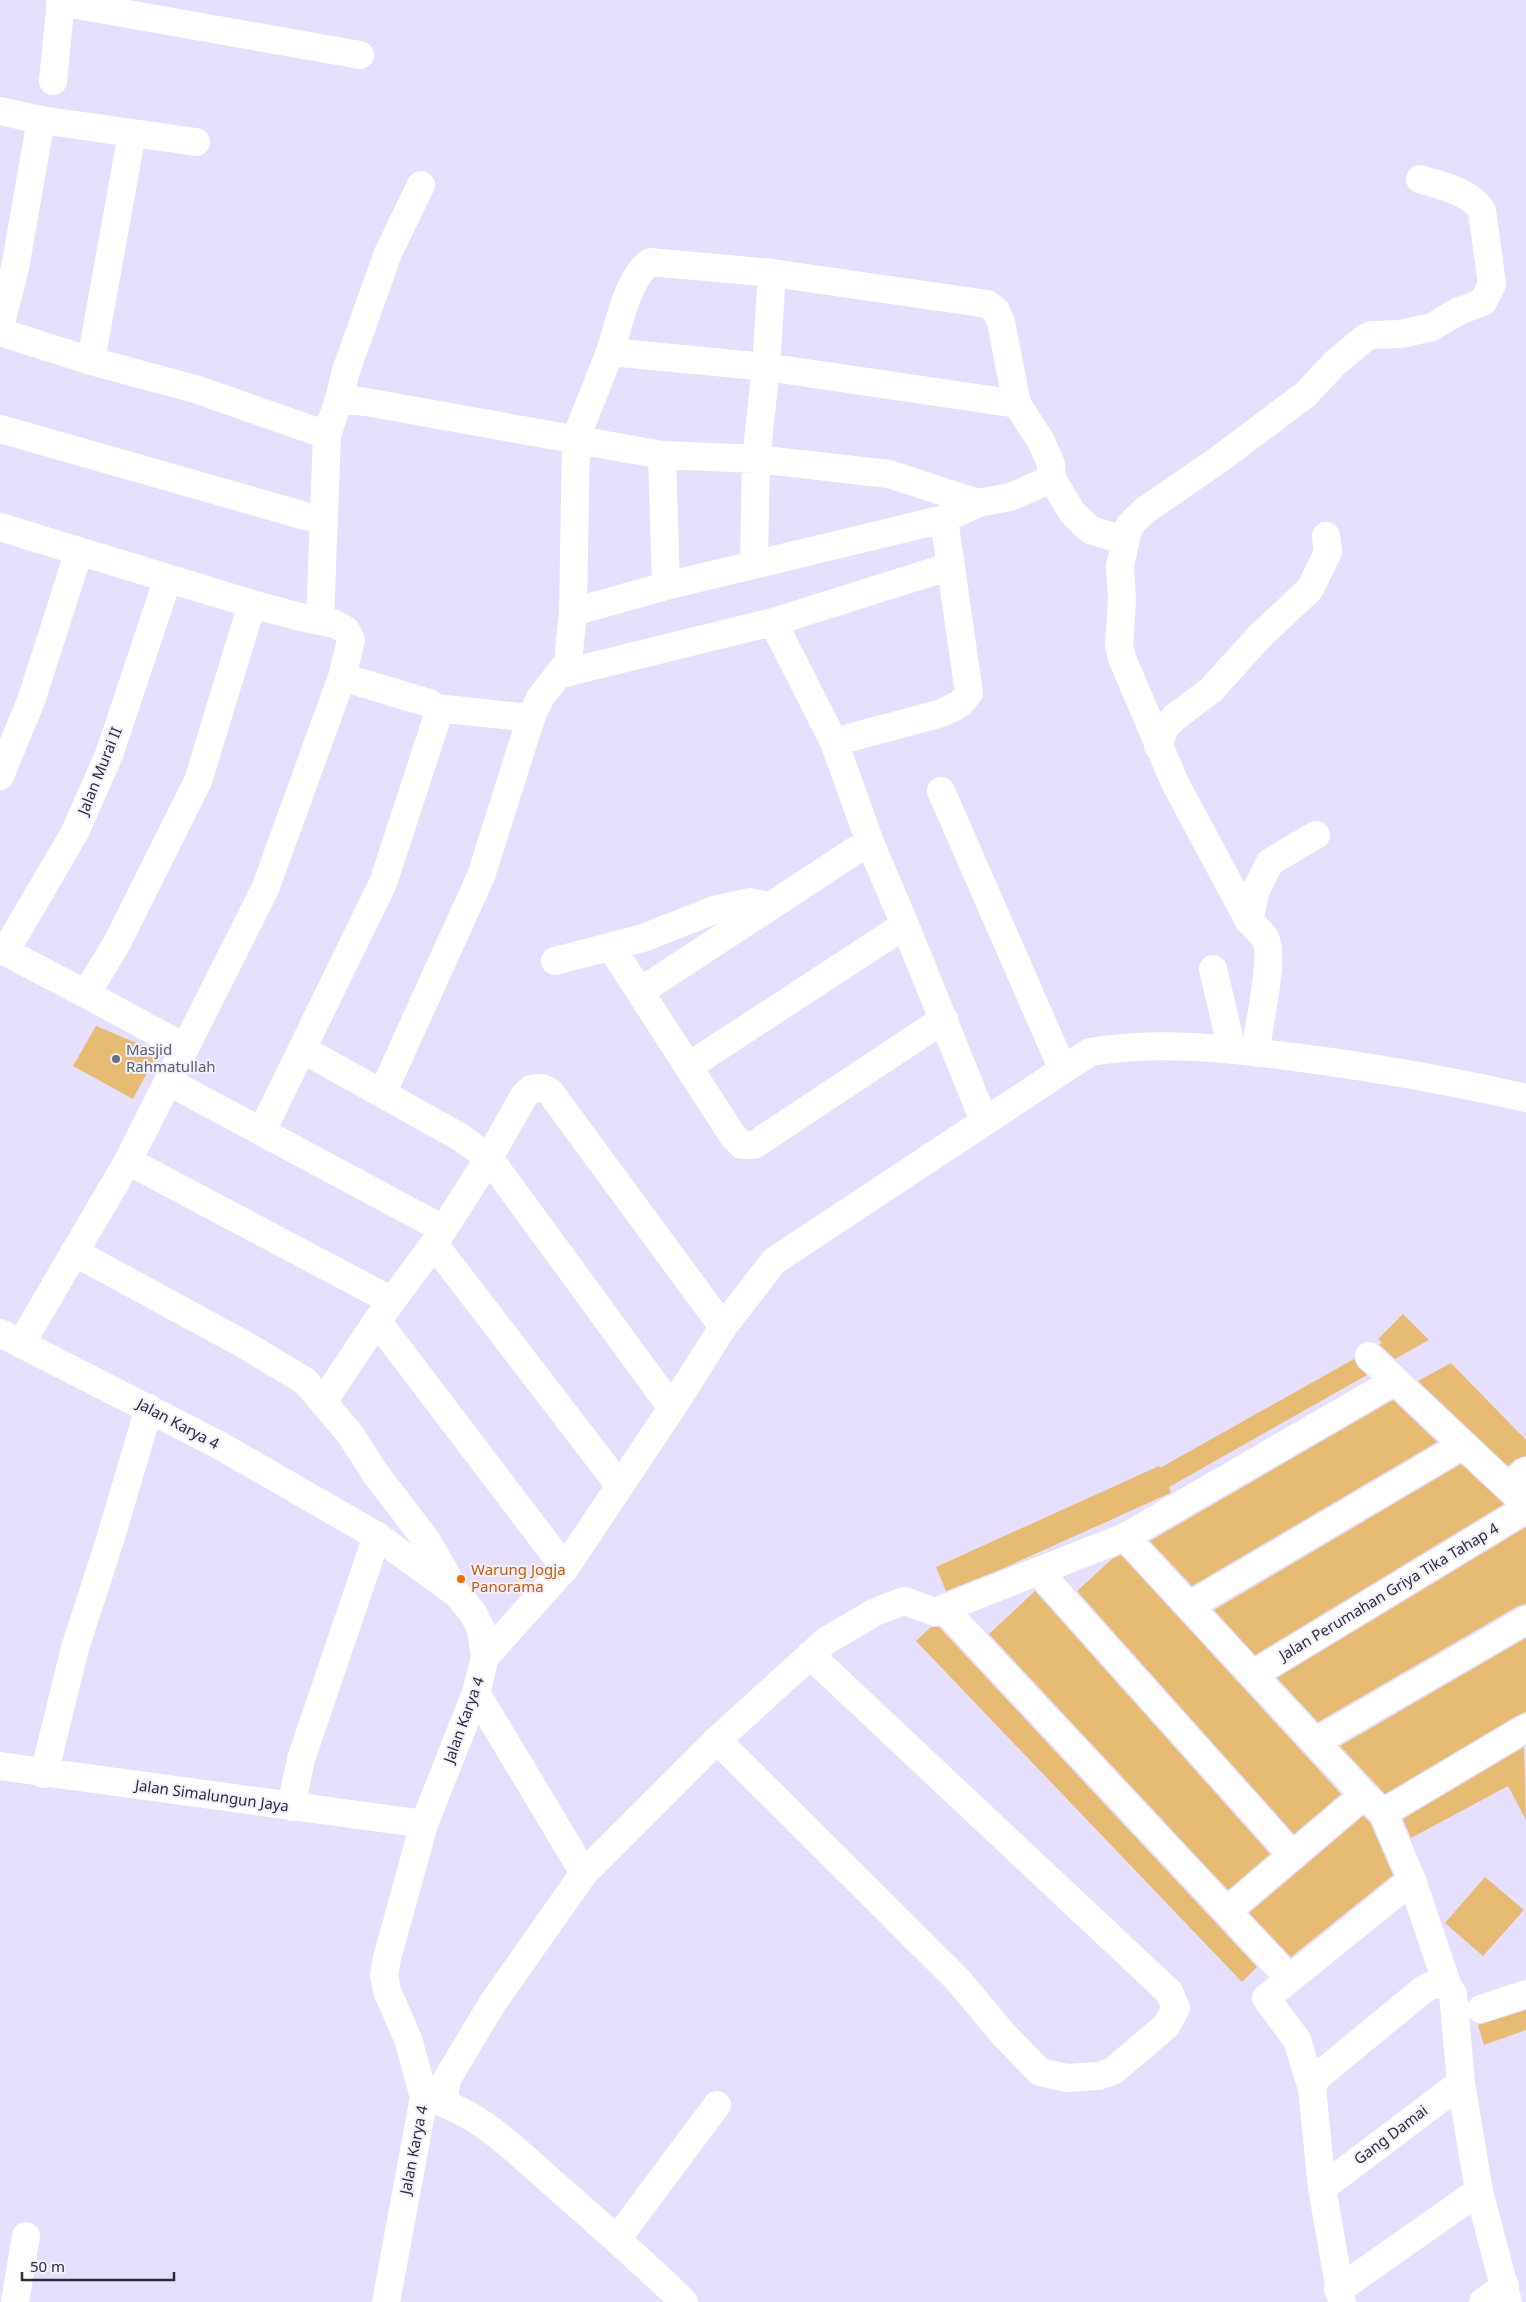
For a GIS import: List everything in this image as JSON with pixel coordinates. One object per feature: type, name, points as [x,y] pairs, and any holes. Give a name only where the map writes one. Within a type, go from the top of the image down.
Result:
[{"type":"street","points":[[53,81],[61,1],[360,55]]},
{"type":"street","points":[[0,111],[41,120],[196,142]]},
{"type":"street","points":[[0,327],[15,268],[41,120]]},
{"type":"street","points":[[91,360],[132,132]]},
{"type":"street","points":[[1244,1051],[1257,1031],[1268,967],[1268,950],[1265,938],[1249,921],[1175,783],[1127,674],[1119,645],[1122,600],[1120,566],[1124,540],[1129,526],[1144,511],[1221,458],[1306,394],[1335,363],[1365,338],[1372,335],[1401,334],[1432,327],[1459,311],[1483,302],[1492,284],[1488,266],[1482,211],[1477,202],[1469,196],[1420,179]]},
{"type":"street","points":[[320,622],[327,435],[346,371],[388,253],[421,184]]},
{"type":"street","points":[[383,1092],[482,876],[531,718],[540,698],[561,674],[570,655],[573,612],[576,438],[610,352],[633,282],[642,268],[650,262],[772,273],[988,304],[996,311],[1002,322],[1017,404],[1041,441],[1051,464],[1052,479],[1072,512],[1090,530],[1124,540]]},
{"type":"street","points":[[754,564],[756,459],[766,367],[772,273]]},
{"type":"street","points":[[0,332],[196,389],[327,435]]},
{"type":"street","points":[[610,352],[766,367],[1017,404]]},
{"type":"street","points":[[339,399],[576,438],[662,455],[756,459],[889,474],[978,503]]},
{"type":"street","points":[[0,429],[323,521]]},
{"type":"street","points":[[662,455],[666,586]]},
{"type":"street","points":[[573,612],[666,586],[944,518],[978,503],[1010,497],[1052,479]]},
{"type":"street","points":[[834,742],[942,713],[960,704],[969,693],[944,518]]},
{"type":"street","points":[[0,527],[252,604],[320,622],[335,624],[349,634],[350,640],[342,677],[265,889],[128,1161],[74,1252],[11,1339]]},
{"type":"street","points":[[1158,746],[1165,727],[1211,690],[1259,637],[1310,589],[1328,552],[1326,536]]},
{"type":"street","points":[[0,776],[31,701],[78,551]]},
{"type":"street","points":[[561,674],[773,622],[951,566]]},
{"type":"street","name":"Jalan Murai II","points":[[3,950],[75,832],[109,755],[168,578]]},
{"type":"street","points":[[86,994],[117,943],[198,781],[252,604]]},
{"type":"street","points":[[773,622],[834,742],[871,845],[944,1019],[984,1121]]},
{"type":"street","points":[[342,677],[429,703],[436,708],[531,718]]},
{"type":"street","points":[[262,1131],[382,883],[437,718],[436,708]]},
{"type":"street","points":[[941,790],[1063,1070]]},
{"type":"street","points":[[1249,921],[1256,890],[1270,862],[1316,835]]},
{"type":"street","points":[[641,991],[856,850],[871,845]]},
{"type":"street","points":[[555,962],[611,948],[714,910],[750,902],[769,906]]},
{"type":"street","points":[[689,1066],[905,925]]},
{"type":"street","points":[[611,948],[641,991],[733,1136],[742,1145],[754,1145],[944,1019]]},
{"type":"street","points":[[3,950],[184,1047]]},
{"type":"street","points":[[1213,969],[1244,1051]]},
{"type":"street","points":[[485,1657],[565,1568],[672,1408],[723,1327],[774,1260],[1090,1052],[1124,1046],[1244,1051],[1362,1066],[1526,1098]]},
{"type":"street","points":[[302,1049],[383,1092],[460,1137],[490,1158],[672,1408]]},
{"type":"street","points":[[169,1082],[262,1131],[438,1236],[620,1486]]},
{"type":"street","points":[[322,1402],[438,1236],[490,1158],[524,1096],[531,1089],[542,1088],[550,1092],[723,1327]]},
{"type":"street","points":[[128,1161],[384,1311],[565,1568]]},
{"type":"street","points":[[74,1252],[279,1365],[304,1381],[350,1434],[375,1473],[427,1541],[457,1594]]},
{"type":"street","name":"Jalan Karya 4","points":[[11,1339],[219,1445],[377,1536],[457,1594],[478,1623],[485,1657],[476,1693],[424,1824],[384,1975],[386,1991],[433,2100],[386,2302]]},
{"type":"street","points":[[1369,1356],[1464,1445],[1520,1487]]},
{"type":"street","points":[[684,2302],[617,2239],[484,2124],[433,2100],[492,2004],[584,1873],[717,1740],[826,1641],[875,1612],[904,1601],[935,1612],[1125,1537],[1395,1381]]},
{"type":"street","points":[[44,1774],[75,1648],[110,1540],[149,1408]]},
{"type":"street","points":[[1189,1606],[1464,1445]]},
{"type":"street","name":"Jalan Perumahan Griya Tika Tahap 4","points":[[1252,1675],[1526,1509]]},
{"type":"street","points":[[291,1807],[301,1759],[377,1536]]},
{"type":"street","points":[[1125,1537],[1374,1804],[1412,1880],[1448,1987],[1453,1994],[1461,2083],[1479,2191],[1506,2294],[1483,2302]]},
{"type":"street","points":[[1038,1571],[1293,1856]]},
{"type":"street","points":[[944,1609],[1290,1979]]},
{"type":"street","points":[[1315,1742],[1526,1620]]},
{"type":"street","points":[[717,1740],[945,1967],[987,2013],[1004,2036],[1040,2072],[1068,2078],[1098,2076],[1113,2071],[1166,2026],[1176,2008],[1169,1992],[810,1655]]},
{"type":"street","points":[[476,1693],[584,1873]]},
{"type":"street","points":[[1227,1911],[1293,1856],[1374,1804],[1526,1728]]},
{"type":"street","name":"Jalan Simalungun Jaya","points":[[0,1766],[44,1774],[424,1824]]},
{"type":"street","points":[[1412,1880],[1266,1998],[1297,2040],[1312,2088],[1322,2188],[1340,2296],[1479,2191]]},
{"type":"street","points":[[1312,2088],[1316,2078],[1424,1989],[1437,1983],[1448,1987]]},
{"type":"street","points":[[1481,2009],[1526,1994]]},
{"type":"street","name":"Gang Damai","points":[[1322,2188],[1461,2083]]},
{"type":"street","points":[[617,2239],[717,2105]]},
{"type":"street","points":[[15,2302],[26,2236]]},
{"type":"building","name":"Masjid Rahmatullah","points":[[96,1026],[158,1052],[133,1099],[73,1066]]},
{"type":"building","points":[[1403,1314],[1429,1340],[1395,1359],[1379,1344],[1382,1343],[1378,1339]]},
{"type":"building","points":[[1354,1359],[1358,1367],[1367,1375],[1169,1487],[1171,1492],[1168,1494],[1004,1568],[946,1591],[936,1567],[1159,1466],[1160,1468]]},
{"type":"building","points":[[1451,1363],[1526,1440],[1526,1456],[1516,1459],[1508,1466],[1418,1381]]},
{"type":"building","points":[[1393,1400],[1437,1442],[1192,1586],[1150,1541]]},
{"type":"building","points":[[1461,1464],[1504,1504],[1255,1655],[1214,1610]]},
{"type":"building","points":[[1526,1527],[1526,1604],[1518,1606],[1318,1722],[1277,1678]]},
{"type":"building","points":[[1121,1555],[1341,1794],[1294,1834],[1077,1591],[1112,1559]]},
{"type":"building","points":[[1035,1591],[1270,1854],[1228,1890],[989,1634]]},
{"type":"building","points":[[931,1627],[939,1627],[1257,1967],[1242,1982],[916,1641]]},
{"type":"building","points":[[1526,1638],[1526,1712],[1385,1794],[1340,1746]]},
{"type":"building","points":[[1524,1747],[1526,1820],[1508,1786],[1411,1838],[1403,1819]]},
{"type":"building","points":[[1363,1816],[1370,1822],[1393,1875],[1291,1957],[1249,1913]]},
{"type":"building","points":[[1485,1877],[1524,1910],[1483,1956],[1445,1923]]},
{"type":"building","points":[[1526,2010],[1526,2030],[1484,2045],[1478,2025]]},
{"type":"place","name":"Masjid Rahmatullah","points":[[116,1059]]},
{"type":"place","name":"Warung Jogja Panorama","points":[[461,1579]]}]
